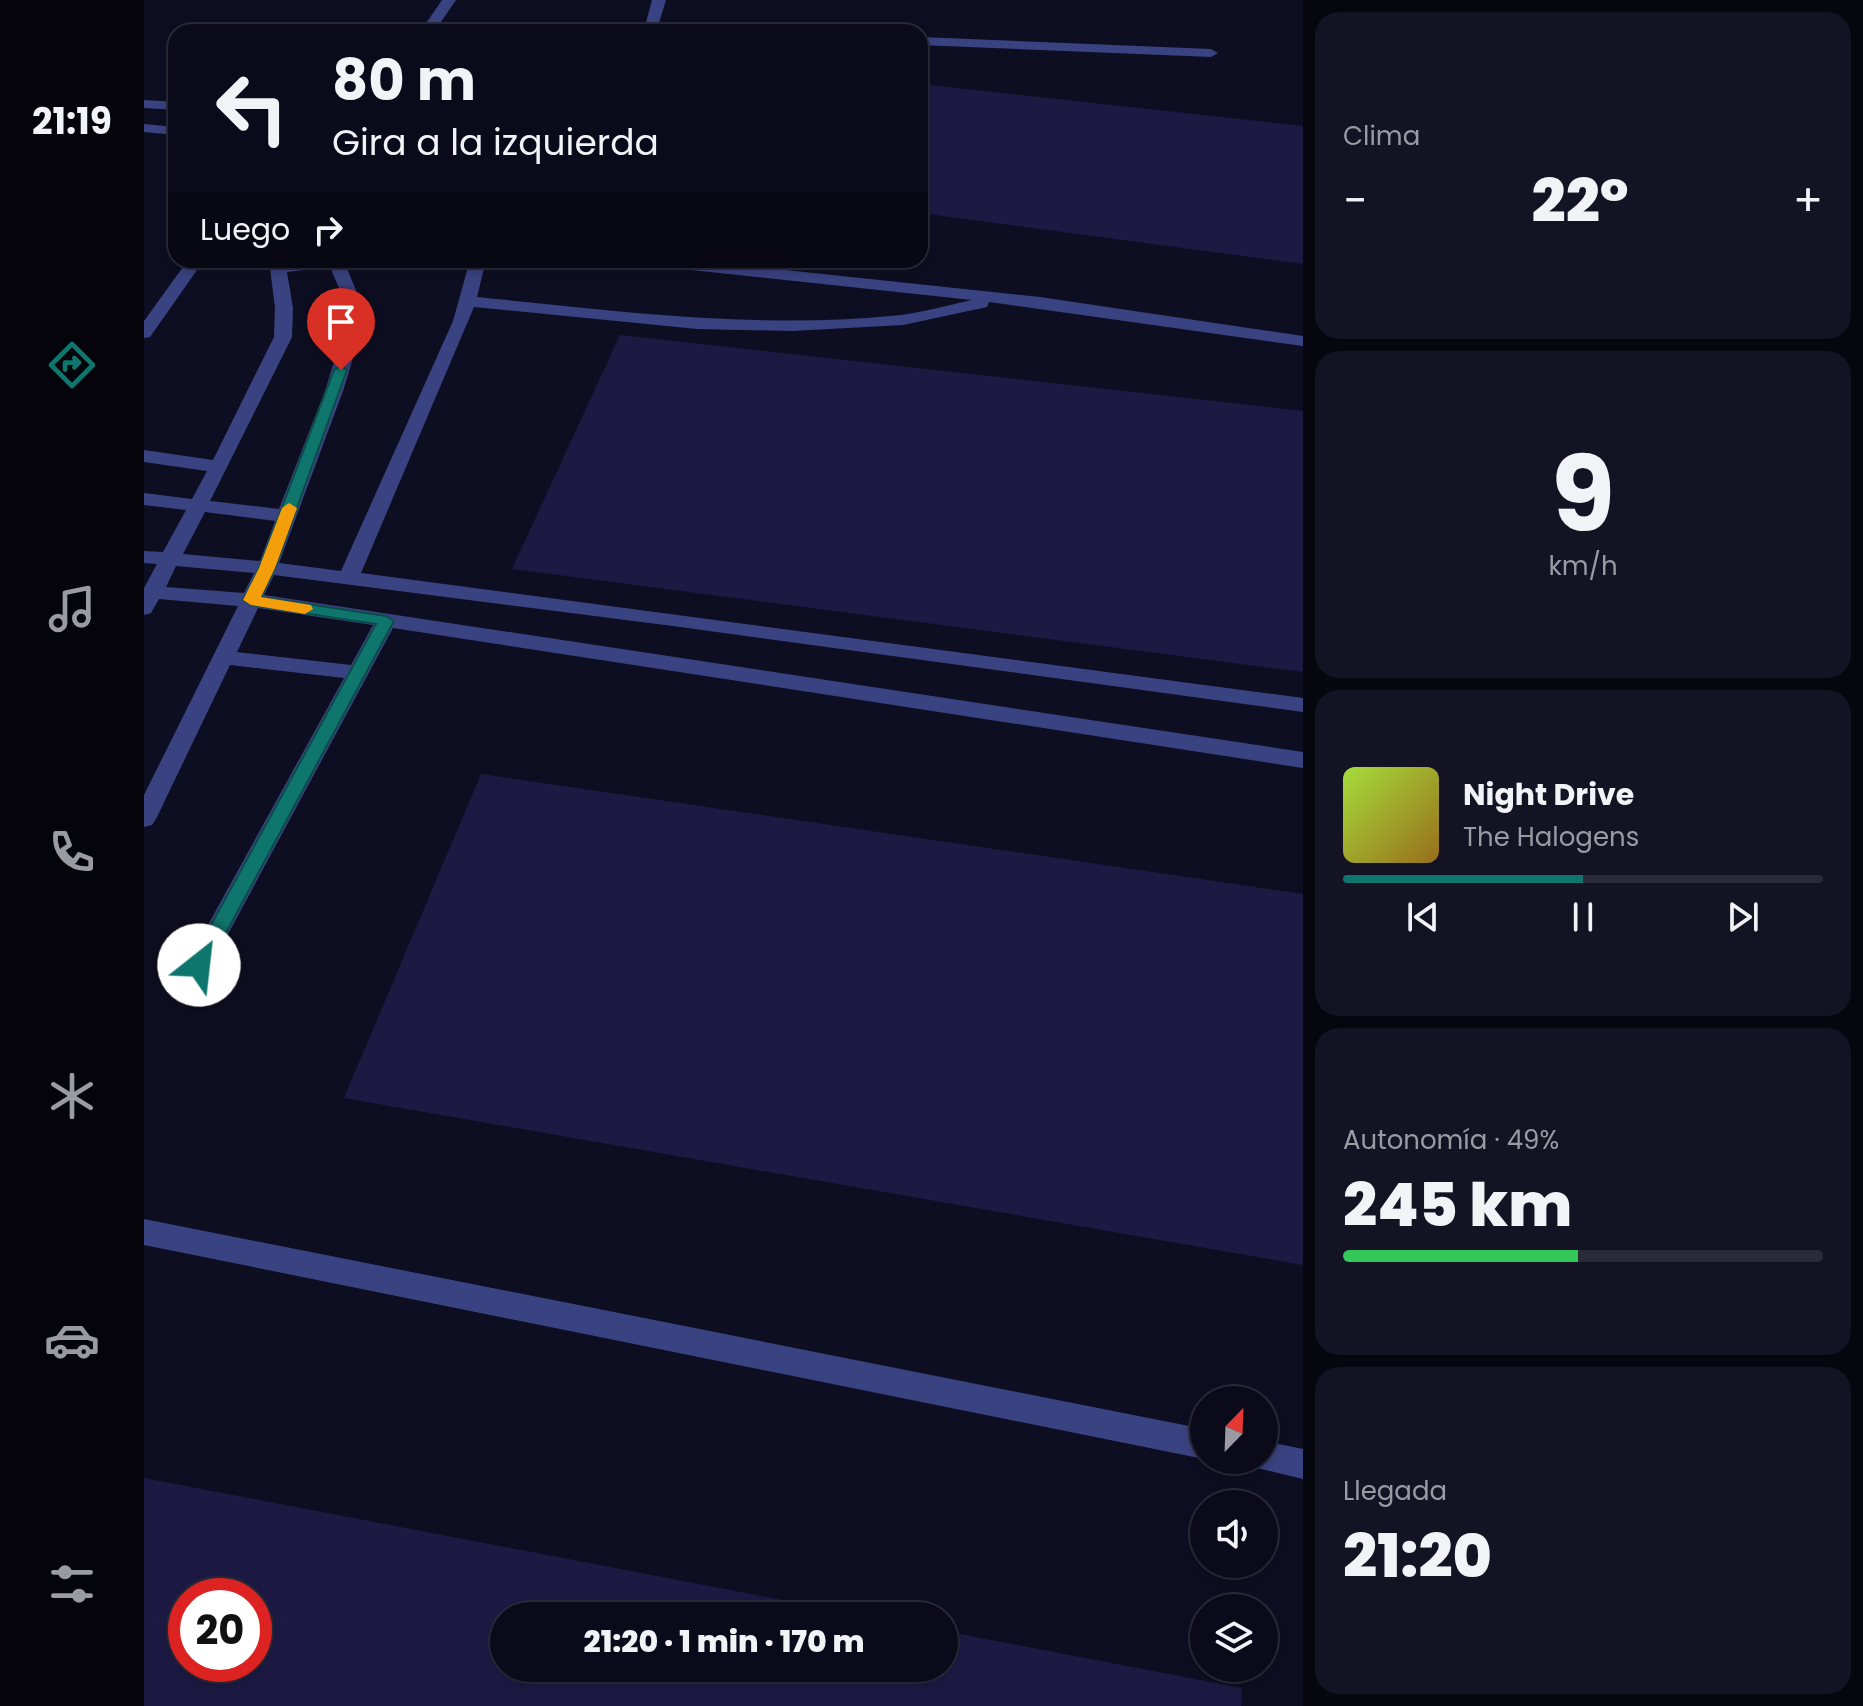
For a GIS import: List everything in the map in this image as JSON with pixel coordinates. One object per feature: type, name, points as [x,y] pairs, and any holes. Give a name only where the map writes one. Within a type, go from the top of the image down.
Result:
[{"type":"lane","points":[[432,24],[449,0]]},
{"type":"lane","points":[[652,24],[659,0]]},
{"type":"lane","points":[[928,41],[1211,53]]},
{"type":"lane","points":[[144,104],[168,106]]},
{"type":"lane","points":[[144,128],[168,130]]},
{"type":"lane","points":[[144,333],[190,268]]},
{"type":"lane","points":[[282,268],[279,289],[284,308],[283,337],[220,467],[148,600],[251,600],[1303,760]]},
{"type":"lane","points":[[144,819],[267,568],[334,391],[353,329],[344,268]]},
{"type":"lane","points":[[348,579],[417,429],[462,321],[476,268]]},
{"type":"lane","points":[[719,268],[1002,298],[1303,341]]},
{"type":"lane","points":[[467,301],[697,324],[792,326],[903,320],[1002,298]]},
{"type":"lane","points":[[144,456],[220,467]]},
{"type":"lane","points":[[144,499],[286,516]]},
{"type":"lane","points":[[144,557],[267,568],[673,619],[1303,705]]},
{"type":"lane","points":[[184,992],[386,621]]},
{"type":"lane","points":[[223,657],[358,673]]},
{"type":"lane","points":[[144,1232],[1190,1441]]},
{"type":"lane","points":[[1278,1459],[1303,1464]]},
{"type":"building","points":[[928,85],[1303,126],[1303,264],[928,214]]},
{"type":"building","points":[[620,335],[1303,411],[1303,672],[512,569]]},
{"type":"building","points":[[481,774],[1303,894],[1303,1265],[344,1098]]},
{"type":"building","points":[[144,1478],[793,1602],[490,1602],[490,1682],[958,1682],[958,1634],[1190,1678],[1190,1682],[1242,1688],[1241,1706],[144,1706]]},
{"type":"slow traffic","points":[[289,508],[267,568],[251,600],[305,609]]},
{"type":"route","points":[[199,965],[386,621],[251,600],[267,568],[341,370]]}]
